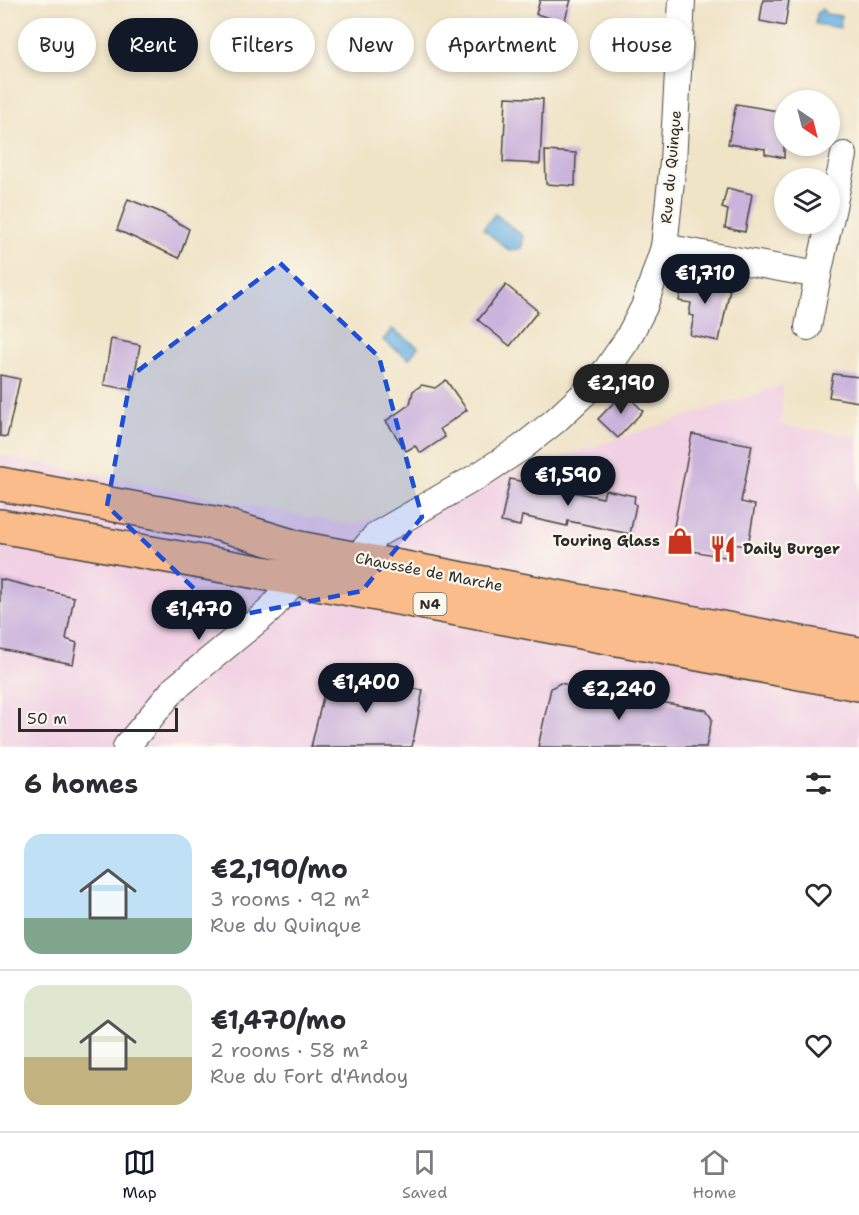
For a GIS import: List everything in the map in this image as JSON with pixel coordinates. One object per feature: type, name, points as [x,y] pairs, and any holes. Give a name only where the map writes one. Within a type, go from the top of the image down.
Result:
[{"type":"main road","name":"Chaussée de Marche","points":[[0,484],[219,524],[298,564]]},
{"type":"main road","name":"Chaussée de Marche","points":[[0,526],[298,564],[859,654]]},
{"type":"main road","name":"Chaussée de Marche","points":[[352,574],[859,684]]},
{"type":"street","name":"Rue du Quinque","points":[[352,574],[376,535],[478,476],[555,421],[607,369],[627,340],[644,307],[664,247],[673,162],[682,0]]},
{"type":"street","points":[[840,173],[844,155]]},
{"type":"street","points":[[808,327],[826,234]]},
{"type":"street","points":[[664,247],[818,274]]},
{"type":"street","points":[[126,747],[174,689],[269,611],[298,564]]},
{"type":"highlighted area","points":[[280,263],[379,357],[422,517],[362,591],[225,618],[107,506],[131,376]]},
{"type":"shaded area","points":[[783,385],[781,425],[859,436],[859,747],[0,747],[0,455],[351,525]]},
{"type":"water","points":[[822,9],[826,14],[841,16],[840,28],[815,24],[817,13]]},
{"type":"water","points":[[495,214],[523,236],[522,248],[510,251],[483,229]]},
{"type":"water","points":[[392,329],[418,347],[409,359],[383,340]]},
{"type":"building","points":[[540,0],[571,0],[565,18],[550,18],[536,14]]},
{"type":"building","points":[[763,0],[789,0],[785,26],[760,21]]},
{"type":"building","points":[[506,97],[543,99],[540,164],[503,162]]},
{"type":"building","points":[[736,104],[774,110],[774,156],[765,154],[765,149],[728,144]]},
{"type":"building","points":[[545,151],[576,153],[575,186],[546,184]]},
{"type":"building","points":[[727,188],[752,194],[745,232],[725,228],[728,210],[722,208]]},
{"type":"building","points":[[128,199],[160,212],[189,229],[179,258],[117,230]]},
{"type":"building","points":[[700,269],[714,271],[712,285],[730,289],[719,341],[690,335],[694,316],[689,315],[691,303],[679,301],[683,279],[695,281]]},
{"type":"building","points":[[506,285],[538,311],[510,346],[478,320]]},
{"type":"building","points":[[111,339],[140,345],[132,390],[104,385]]},
{"type":"building","points":[[833,374],[859,377],[859,402],[829,397]]},
{"type":"building","points":[[0,375],[20,379],[7,437],[0,436]]},
{"type":"building","points":[[446,380],[467,410],[440,429],[445,437],[421,453],[415,446],[406,451],[386,421],[410,404],[413,391],[422,385],[435,388]]},
{"type":"building","points":[[624,392],[643,411],[618,438],[598,419]]},
{"type":"building","points":[[692,434],[752,445],[741,502],[755,505],[748,546],[733,544],[730,558],[670,547]]},
{"type":"building","points":[[510,479],[603,498],[605,490],[635,496],[636,505],[630,534],[568,521],[567,526],[522,516],[520,526],[501,522]]},
{"type":"building","points":[[0,579],[74,597],[66,639],[77,643],[73,664],[0,649]]},
{"type":"building","points":[[329,672],[423,690],[412,747],[311,747]]},
{"type":"building","points":[[560,683],[706,710],[712,719],[706,747],[538,747],[551,688]]},
{"type":"place","name":"Touring Glass","points":[[680,541]]},
{"type":"place","name":"Daily Burger","points":[[723,549]]}]
